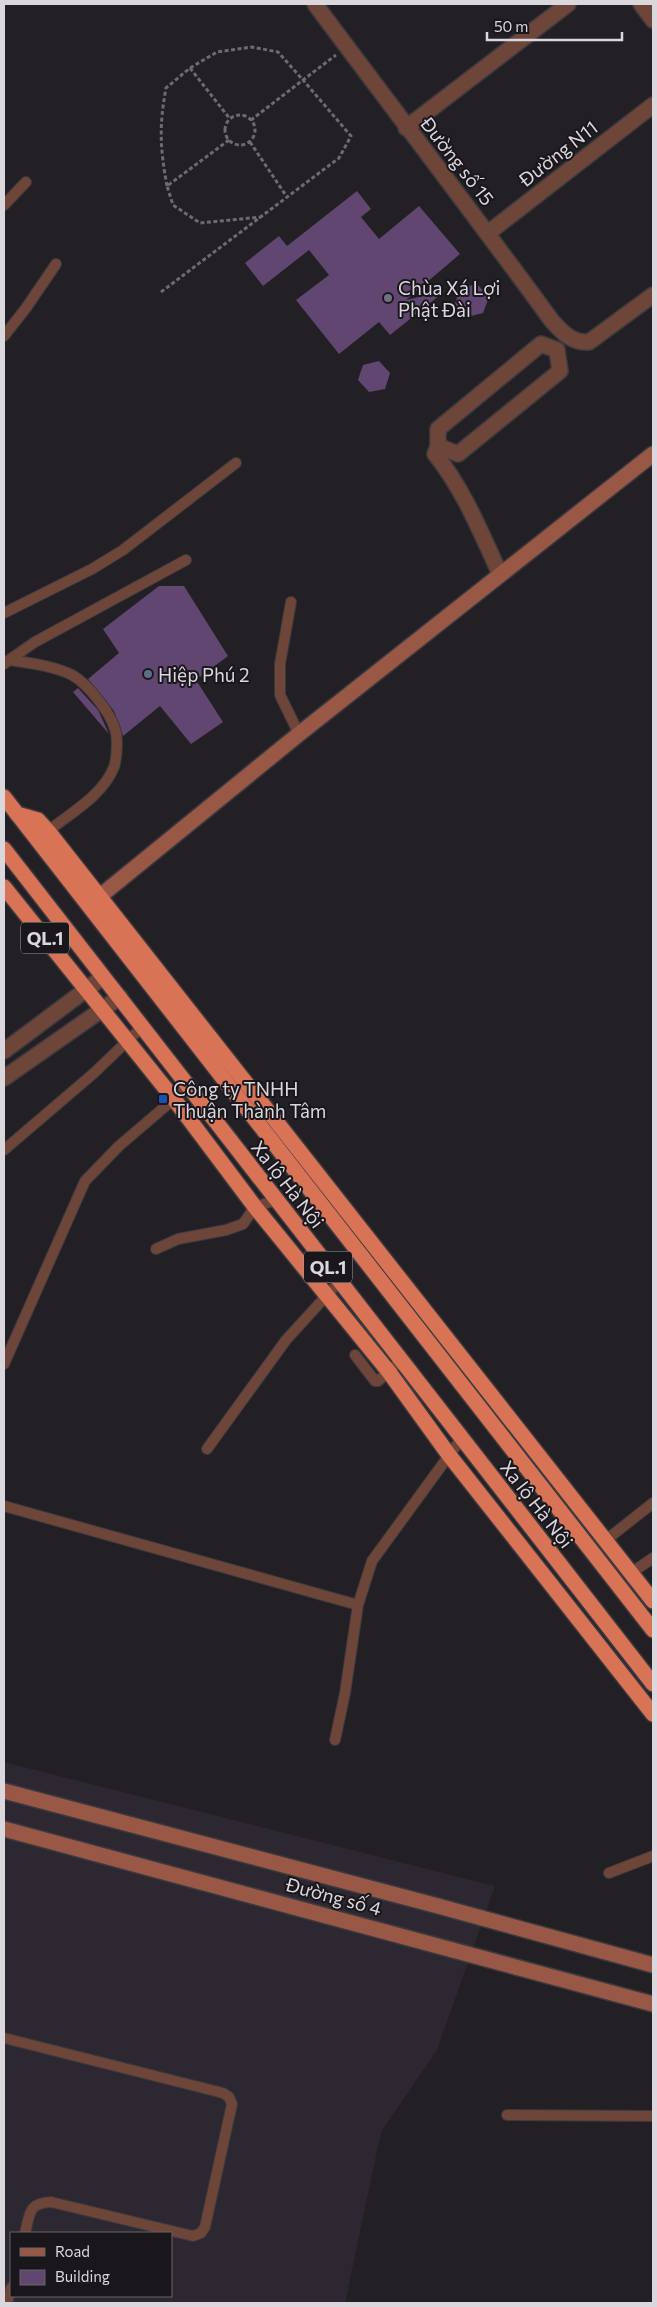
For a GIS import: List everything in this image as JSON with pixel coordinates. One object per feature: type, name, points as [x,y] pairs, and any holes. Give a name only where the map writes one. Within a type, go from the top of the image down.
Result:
[{"type":"highway","name":"Xa lộ Hà Nội","points":[[4,797],[94,901],[653,1601]]},
{"type":"highway","name":"Xa lộ Hà Nội","points":[[17,814],[38,820],[48,831],[94,901],[653,1630]]},
{"type":"highway","name":"Xa lộ Hà Nội","points":[[4,849],[400,1361],[653,1684]]},
{"type":"highway","name":"Xa lộ Hà Nội","points":[[4,887],[174,1099],[255,1207],[389,1372],[449,1455],[653,1714]]},
{"type":"street","name":"Đường số 15","points":[[315,4],[552,321],[572,340]]},
{"type":"street","points":[[406,128],[568,4]]},
{"type":"street","points":[[641,4],[653,20]]},
{"type":"street","name":"Đường N11","points":[[488,233],[653,105]]},
{"type":"street","points":[[557,350],[572,340],[579,343],[589,342],[653,295]]},
{"type":"street","points":[[500,574],[461,493],[435,454],[438,446],[438,429],[542,344],[557,350]]},
{"type":"street","points":[[438,446],[458,454],[560,371],[557,350]]},
{"type":"street","points":[[94,901],[299,734],[653,454]]},
{"type":"street","points":[[4,1051],[103,977]]},
{"type":"street","points":[[4,1078],[120,997]]},
{"type":"street","name":"Đường số 4","points":[[4,1791],[653,1965]]},
{"type":"street","name":"Đường số 4","points":[[4,1829],[653,2004]]},
{"type":"lane","points":[[4,205],[26,182]]},
{"type":"lane","points":[[4,336],[56,264]]},
{"type":"lane","points":[[4,613],[92,569],[123,550],[236,462]]},
{"type":"lane","points":[[6,662],[35,642],[186,560]]},
{"type":"lane","points":[[291,602],[280,664],[280,695],[299,734]]},
{"type":"lane","points":[[6,662],[54,669],[71,674],[85,683],[115,728],[114,766],[104,783],[95,794],[48,831]]},
{"type":"lane","points":[[4,1150],[142,1027]]},
{"type":"lane","points":[[4,1364],[85,1181],[119,1146],[188,1087]]},
{"type":"lane","points":[[156,1249],[178,1239],[226,1230],[243,1224],[255,1207],[276,1200]]},
{"type":"lane","points":[[207,1449],[286,1340],[339,1282]]},
{"type":"lane","points":[[355,1355],[375,1381],[378,1381],[400,1361]]},
{"type":"lane","points":[[335,1740],[345,1694],[358,1605],[372,1561],[461,1439]]},
{"type":"lane","points":[[606,1540],[653,1504]]},
{"type":"lane","points":[[4,1506],[358,1605]]},
{"type":"lane","points":[[631,1573],[653,1558]]},
{"type":"lane","points":[[609,1873],[653,1856]]},
{"type":"lane","points":[[4,2038],[223,2093],[229,2097],[232,2104],[205,2227],[201,2233],[193,2236],[51,2202],[39,2203],[31,2210],[25,2232]]},
{"type":"lane","points":[[507,2115],[653,2116]]},
{"type":"path","points":[[161,292],[262,216],[287,197],[339,158],[351,136],[278,52],[252,47],[217,52],[190,68],[166,88],[160,121],[160,152],[167,186],[173,205],[200,223],[262,216]]},
{"type":"path","points":[[251,120],[347,47]]},
{"type":"path","points":[[190,68],[230,119]]},
{"type":"path","points":[[241,115],[251,120],[255,131],[250,142],[239,146],[229,140],[225,129],[230,119],[241,115]]},
{"type":"path","points":[[167,186],[229,140]]},
{"type":"path","points":[[250,142],[287,197]]},
{"type":"shaded area","points":[[4,1762],[495,1886],[437,2050],[381,2132],[345,2303],[4,2303]]},
{"type":"building","points":[[357,191],[371,209],[361,217],[379,239],[419,206],[460,254],[406,300],[445,291],[390,335],[379,322],[339,354],[296,300],[329,275],[309,250],[263,286],[245,263],[279,236],[287,246]]},
{"type":"building","points":[[477,284],[489,297],[483,313],[467,317],[455,304],[460,288]]},
{"type":"building","points":[[379,361],[390,373],[385,389],[369,392],[358,380],[363,365]]},
{"type":"building","name":"Hiệp Phú 2","points":[[159,586],[184,586],[228,656],[196,680],[223,722],[191,744],[160,706],[123,736],[114,711],[88,679],[119,653],[103,629]]},
{"type":"building","points":[[78,688],[98,710],[109,734],[73,692]]},
{"type":"place","name":"Chùa Xá Lợi Phật Đài","points":[[388,298]]},
{"type":"place","name":"Hiệp Phú 2","points":[[148,674]]},
{"type":"place","name":"Công ty TNHH Thuận Thành Tâm","points":[[163,1099]]}]
